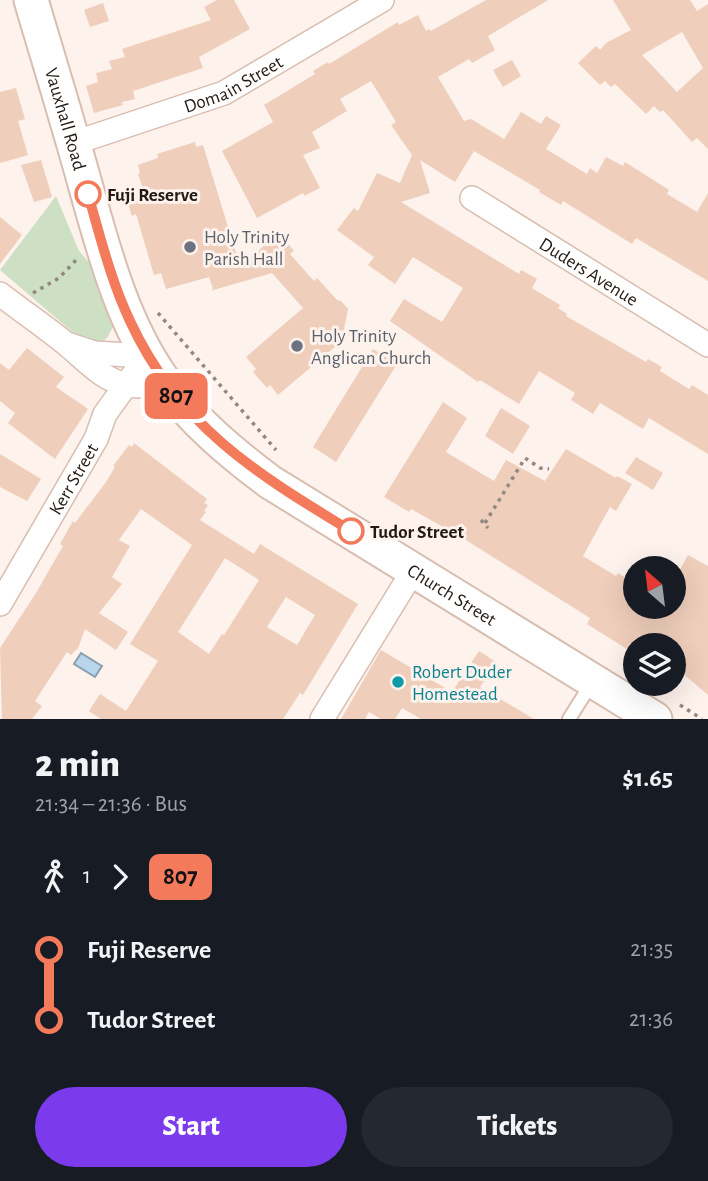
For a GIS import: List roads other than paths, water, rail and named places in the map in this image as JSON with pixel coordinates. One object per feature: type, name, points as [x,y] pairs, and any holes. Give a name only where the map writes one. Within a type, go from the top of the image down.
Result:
[{"type":"street","name":"Vauxhall Road","points":[[31,0],[117,288],[129,319],[155,368]]},
{"type":"street","name":"Domain Street","points":[[74,143],[224,93],[382,0]]},
{"type":"street","name":"Duders Avenue","points":[[472,198],[708,345]]},
{"type":"street","points":[[0,295],[67,344],[87,364],[124,386]]},
{"type":"street","points":[[67,344],[155,368]]},
{"type":"street","name":"Kerr Street","points":[[0,604],[96,439],[105,414],[124,386],[155,368]]},
{"type":"street","name":"Church Street","points":[[155,368],[211,436],[270,482],[655,719]]},
{"type":"street","points":[[322,719],[413,571]]},
{"type":"lane","points":[[569,719],[593,681]]},
{"type":"water","points":[[81,653],[102,666],[95,677],[74,664]]},
{"type":"place","name":"Fuji Reserve","points":[[88,194]]},
{"type":"place","name":"Holy Trinity Parish Hall","points":[[190,247]]},
{"type":"place","name":"Holy Trinity Anglican Church","points":[[297,346]]},
{"type":"place","name":"Tudor Street","points":[[351,531]]},
{"type":"place","name":"Robert Duder Homestead","points":[[398,682]]}]
